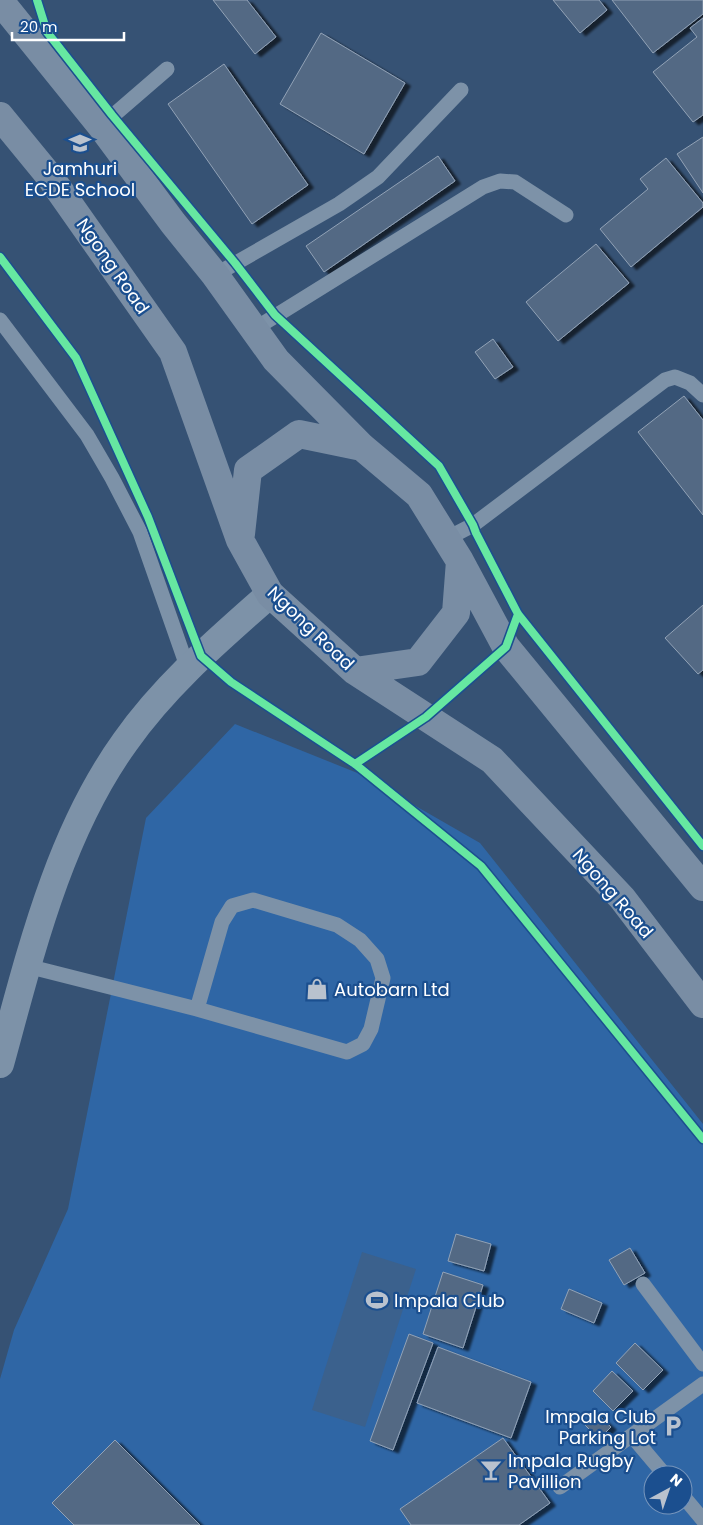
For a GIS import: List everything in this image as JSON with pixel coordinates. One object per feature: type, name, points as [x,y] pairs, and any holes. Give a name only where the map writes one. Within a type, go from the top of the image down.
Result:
[{"type":"main road","points":[[0,1],[100,126],[215,275],[276,360],[362,447],[419,495],[453,550],[506,647],[702,883]]},
{"type":"main road","name":"Ngong Road","points":[[0,116],[50,177],[173,352],[240,540],[270,594],[355,671],[492,760],[622,898],[703,1004]]},
{"type":"main road","points":[[240,540],[248,470],[299,434],[362,447]]},
{"type":"main road","points":[[355,671],[418,662],[456,613],[453,550]]},
{"type":"street","points":[[0,1064],[38,926],[73,835],[90,798],[125,741],[151,709],[219,639],[270,594]]},
{"type":"lane","points":[[100,126],[168,69]]},
{"type":"lane","points":[[215,275],[339,204],[378,177],[461,90]]},
{"type":"lane","points":[[253,330],[484,187],[500,181],[515,182],[566,215]]},
{"type":"lane","points":[[0,320],[87,434],[112,478],[140,532],[188,669]]},
{"type":"lane","points":[[453,550],[474,525],[665,380],[675,377],[690,383],[703,395]]},
{"type":"lane","points":[[27,966],[198,1008],[347,1052],[363,1044],[371,1029],[382,978],[377,959],[360,940],[337,925],[254,900],[232,906],[222,922],[198,1008]]},
{"type":"lane","points":[[643,1284],[703,1364]]},
{"type":"lane","points":[[560,1487],[703,1384]]},
{"type":"lane","points":[[632,1436],[657,1465]]},
{"type":"lane","points":[[693,1508],[703,1520]]},
{"type":"shaded area","name":"Impala Club","points":[[235,724],[360,774],[480,843],[703,1124],[703,1525],[0,1525],[0,1379],[14,1330],[68,1209],[146,818]]},
{"type":"shaded area","points":[[362,1252],[416,1269],[365,1427],[312,1410]]},
{"type":"building","points":[[213,0],[247,0],[276,37],[255,54]]},
{"type":"building","points":[[553,0],[599,0],[607,10],[580,33]]},
{"type":"building","points":[[612,0],[703,0],[703,14],[653,53]]},
{"type":"building","points":[[703,18],[703,115],[693,122],[653,72],[697,37],[690,28]]},
{"type":"building","points":[[321,33],[405,83],[364,154],[280,104]]},
{"type":"building","points":[[224,64],[308,185],[252,224],[168,104]]},
{"type":"building","points":[[703,137],[703,193],[677,154]]},
{"type":"building","points":[[438,156],[455,181],[324,272],[306,246]]},
{"type":"building","points":[[666,158],[703,203],[703,207],[631,267],[600,229],[648,189],[640,179]]},
{"type":"building","points":[[596,244],[629,283],[558,341],[526,302]]},
{"type":"building","points":[[493,339],[513,367],[495,379],[475,352]]},
{"type":"building","points":[[684,396],[703,420],[703,515],[638,432]]},
{"type":"building","points":[[703,605],[703,670],[698,674],[665,638]]},
{"type":"building","points":[[456,1234],[491,1244],[484,1271],[448,1261]]},
{"type":"building","points":[[630,1248],[645,1273],[624,1285],[609,1260]]},
{"type":"building","points":[[443,1272],[483,1285],[463,1348],[423,1334]]},
{"type":"building","points":[[569,1289],[602,1303],[594,1323],[561,1309]]},
{"type":"building","points":[[409,1334],[433,1343],[393,1450],[370,1441]]},
{"type":"building","points":[[635,1343],[663,1370],[643,1390],[616,1363]]},
{"type":"building","points":[[438,1347],[531,1382],[511,1438],[417,1403]]},
{"type":"building","points":[[612,1371],[633,1391],[613,1411],[593,1391]]},
{"type":"building","points":[[596,1413],[611,1427],[599,1439],[585,1425]]},
{"type":"building","name":"Impala Rugby Pavillion","points":[[503,1438],[550,1503],[519,1525],[411,1525],[400,1509]]},
{"type":"building","points":[[115,1440],[200,1525],[74,1525],[52,1503]]},
{"type":"cycle path","points":[[37,0],[47,32],[275,315],[439,466],[473,525],[518,614],[703,846]]},
{"type":"cycle path","points":[[0,257],[76,358],[148,517],[201,656],[231,682],[355,764],[481,866],[703,1139]]},
{"type":"cycle path","points":[[355,764],[426,717],[506,647],[518,614]]},
{"type":"place","name":"Jamhuri ECDE School","points":[[80,143]]},
{"type":"place","name":"Autobarn Ltd","points":[[317,989]]},
{"type":"place","name":"Impala Club","points":[[377,1300]]},
{"type":"place","name":"Impala Club Parking Lot","points":[[673,1426]]},
{"type":"place","name":"Impala Rugby Pavillion","points":[[491,1470]]}]
